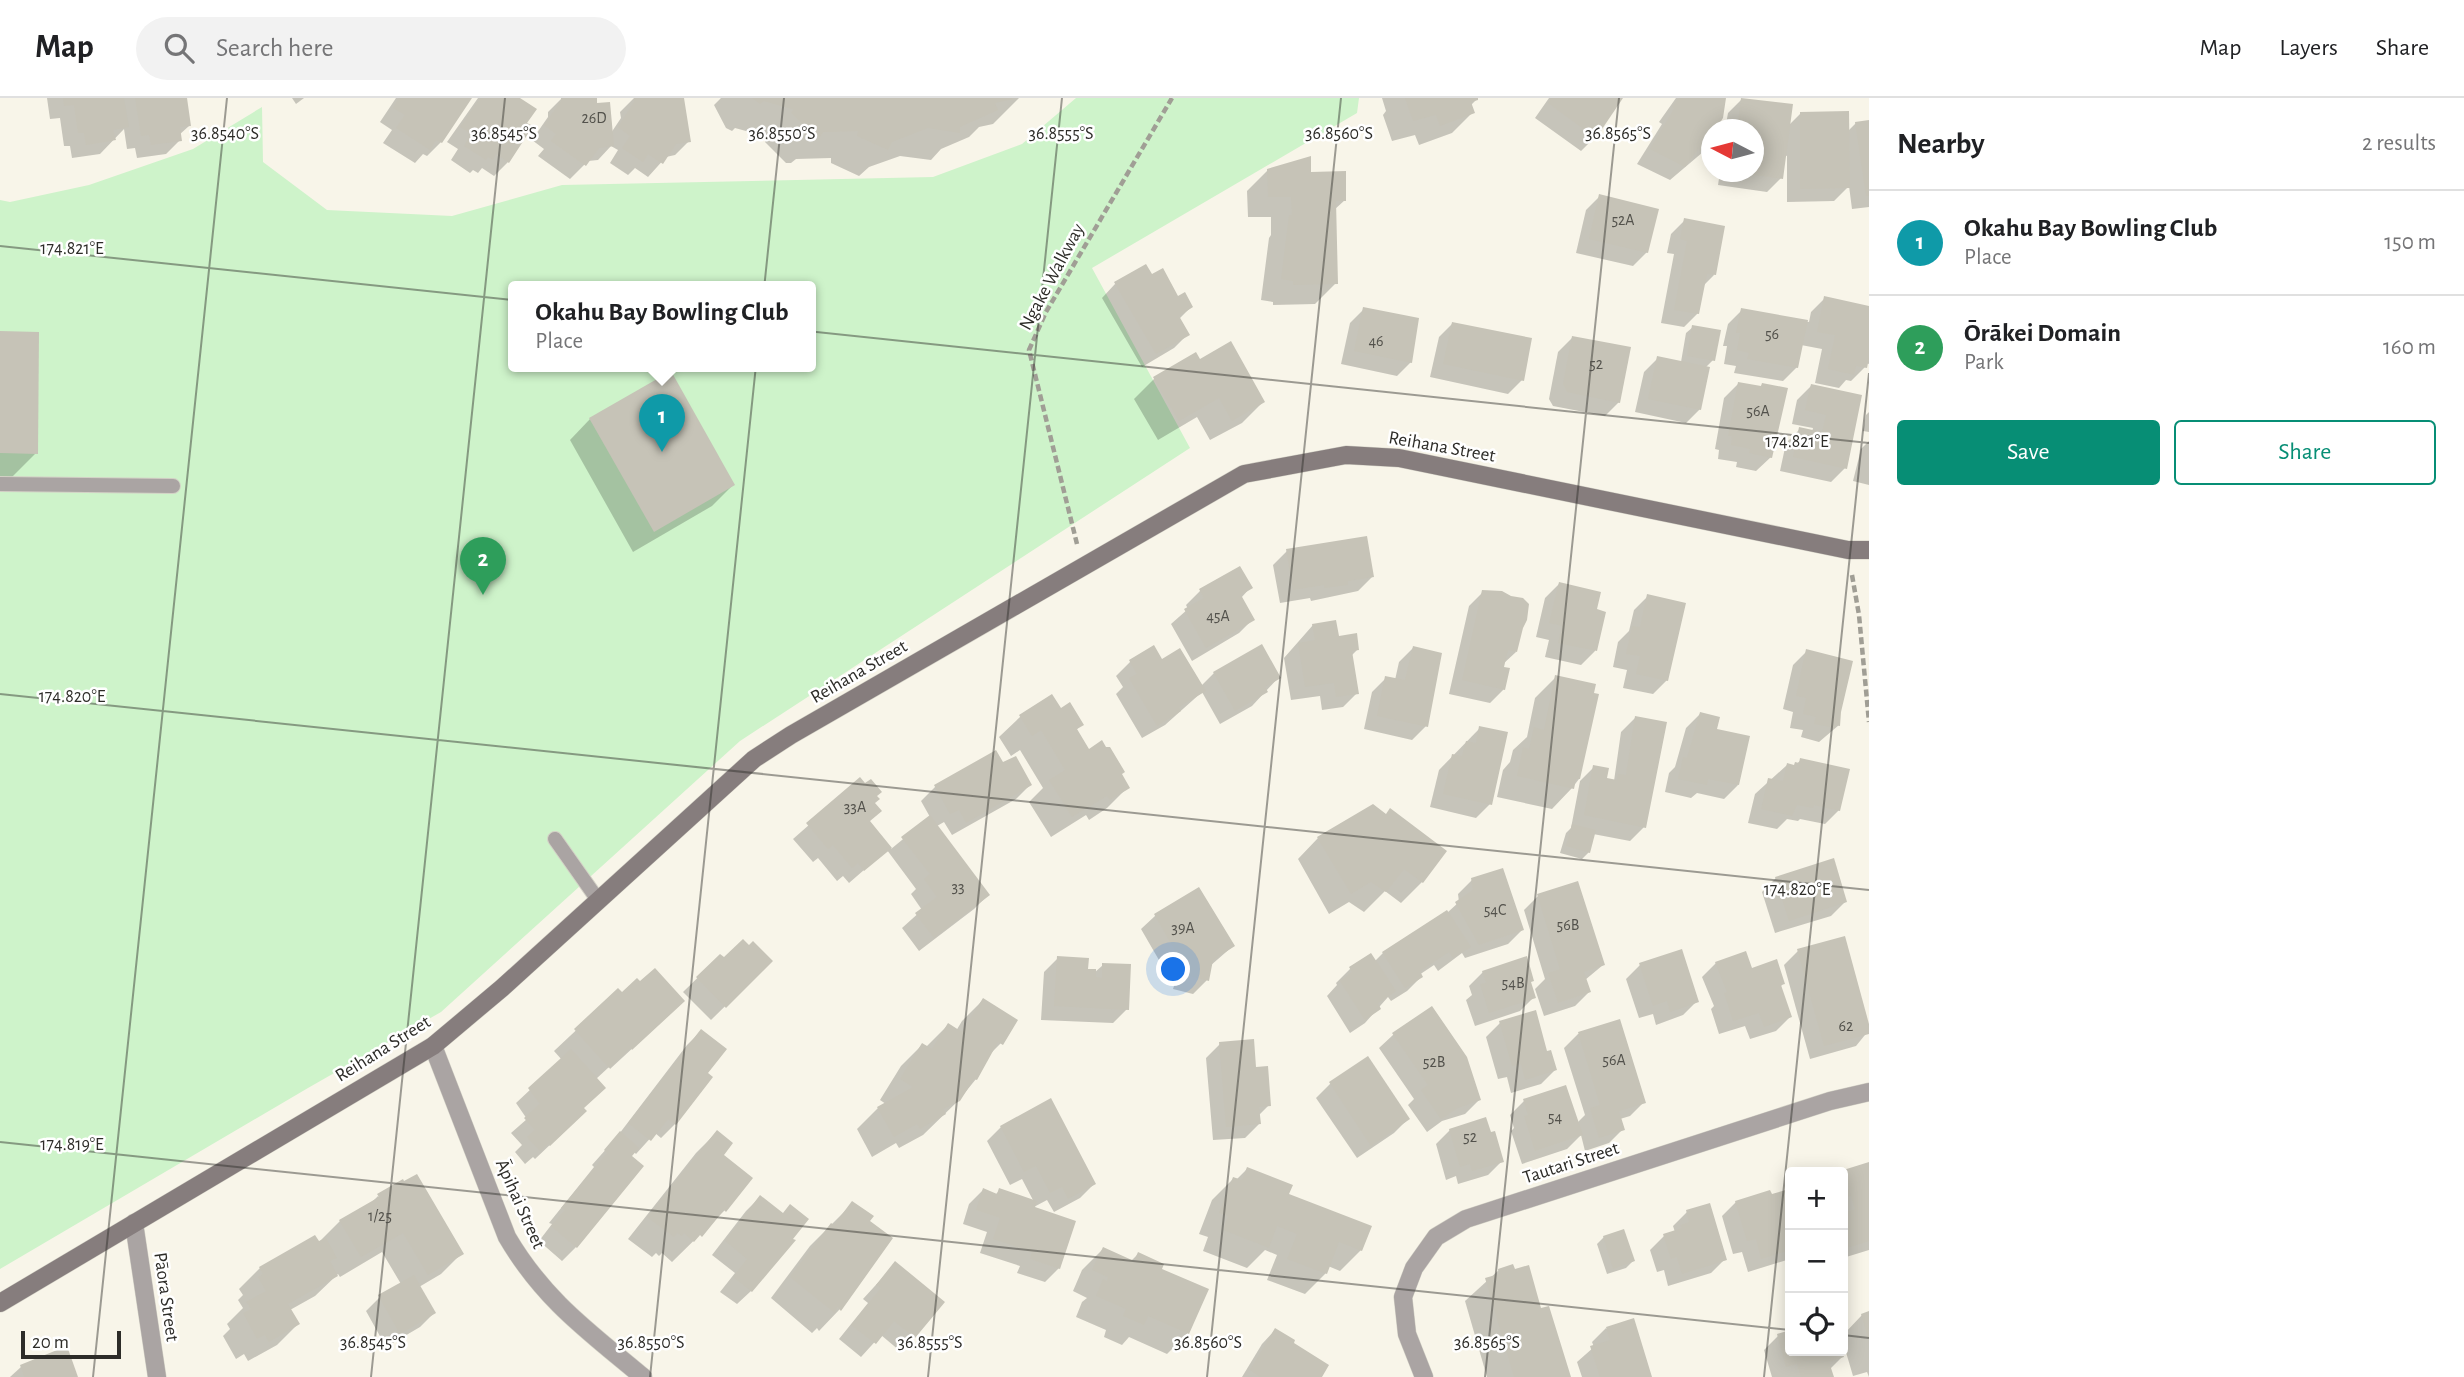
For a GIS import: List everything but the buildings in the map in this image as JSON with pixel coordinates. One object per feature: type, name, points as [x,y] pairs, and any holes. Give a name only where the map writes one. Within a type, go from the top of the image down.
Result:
[{"type":"street","name":"Reihana Street","points":[[0,1303],[433,1046],[502,988],[754,759],[1244,474],[1346,455],[1399,458],[1848,550],[1869,550]]},
{"type":"street","name":"Āpihai Street","points":[[433,1046],[507,1237],[523,1264],[560,1308],[643,1377]]},
{"type":"street","name":"Tautari Street","points":[[1424,1377],[1407,1334],[1403,1297],[1414,1268],[1436,1237],[1466,1219],[1830,1101],[1869,1092]]},
{"type":"street","name":"Pāora Street","points":[[134,1223],[157,1377]]},
{"type":"lane","points":[[0,484],[173,486]]},
{"type":"lane","points":[[555,839],[598,900]]},
{"type":"path","name":"Ngake Walkway","points":[[1083,567],[1029,350],[1046,312],[1172,98]]},
{"type":"path","points":[[1848,550],[1859,615],[1869,722]]},
{"type":"green space","points":[[1076,98],[1359,98],[1357,113],[1092,268],[1190,448],[740,741],[441,1012],[0,1269],[0,200],[10,202],[89,185],[193,149],[262,107],[263,162],[327,210],[452,216],[562,185],[933,177],[1022,144]]},
{"type":"place","name":"Okahu Bay Bowling Club","points":[[662,452]]},
{"type":"place","name":"Ōrākei Domain","points":[[483,595]]}]
